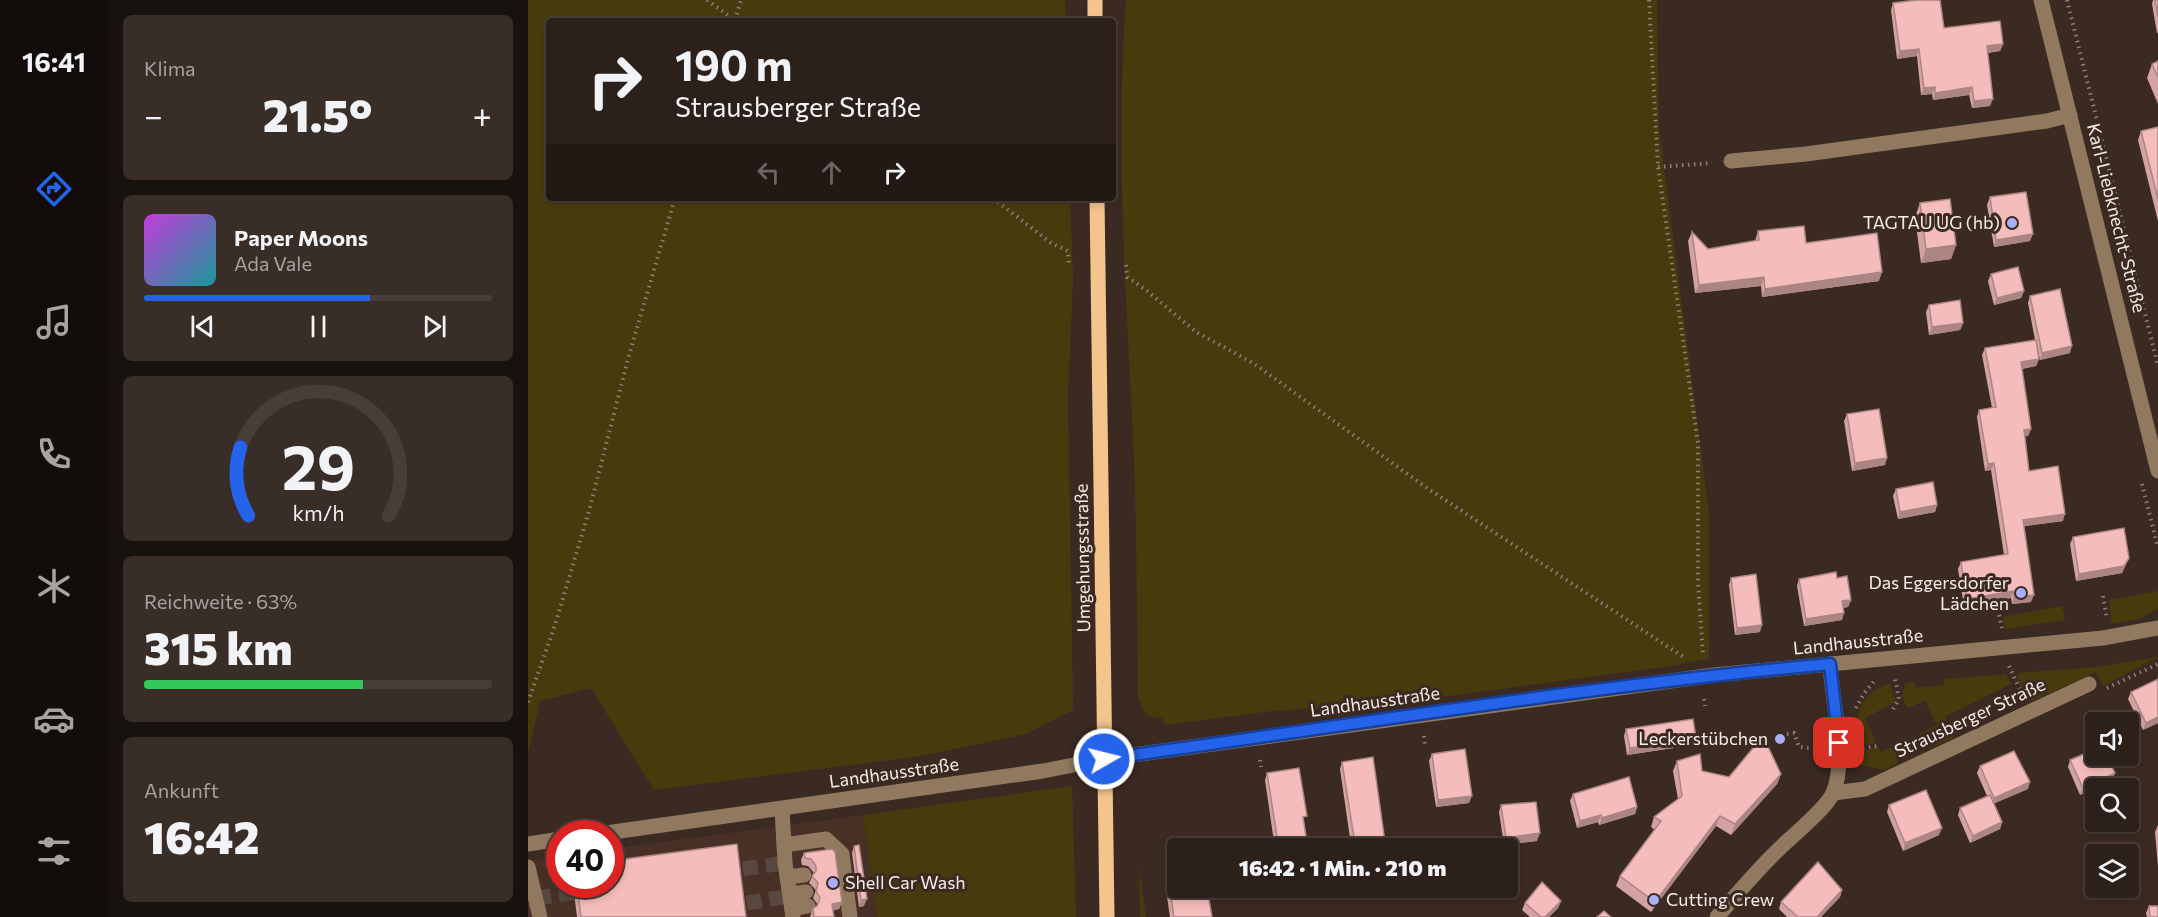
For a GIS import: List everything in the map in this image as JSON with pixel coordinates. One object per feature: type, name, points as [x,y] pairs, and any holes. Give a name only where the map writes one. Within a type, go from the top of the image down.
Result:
[{"type":"main road","points":[[1095,0],[1095,18]]},
{"type":"main road","name":"Umgehungsstraße","points":[[1097,201],[1107,917]]},
{"type":"street","name":"Karl-Liebknecht-Straße","points":[[2041,0],[2158,471]]},
{"type":"street","name":"Karl-Liebknecht-Straße","points":[[1731,161],[1806,154],[2048,121],[2070,116]]},
{"type":"street","name":"Landhausstraße","points":[[624,831],[1042,771],[1104,759],[1614,688],[1714,675],[2103,638],[2158,628]]},
{"type":"street","points":[[1717,917],[1777,850],[1812,818],[1833,793],[1838,772],[1839,743],[1830,664]]},
{"type":"street","name":"Strausberger Straße","points":[[1833,793],[1865,789],[2088,684]]},
{"type":"street","points":[[782,809],[787,877],[792,907],[807,899]]},
{"type":"street","points":[[784,845],[826,839],[842,854],[850,917]]},
{"type":"street","points":[[528,844],[546,841]]},
{"type":"street","points":[[528,867],[540,917]]},
{"type":"street","points":[[787,877],[804,875]]},
{"type":"path","points":[[707,0],[731,18]]},
{"type":"path","points":[[736,18],[741,0]]},
{"type":"path","points":[[1649,0],[1658,167],[1698,443],[1698,582],[1704,661]]},
{"type":"path","points":[[2067,0],[2158,366]]},
{"type":"path","points":[[1658,167],[1731,161]]},
{"type":"path","points":[[528,702],[555,625],[589,511],[628,359],[674,201]]},
{"type":"path","points":[[997,201],[1051,243],[1068,251],[1069,267]]},
{"type":"path","points":[[1126,265],[1127,277],[1196,332],[1253,363],[1427,488],[1691,662]]},
{"type":"path","points":[[2153,529],[2158,548]]},
{"type":"path","points":[[1893,709],[1899,699],[1895,680]]},
{"type":"path","points":[[1704,699],[1705,706]]},
{"type":"path","points":[[1787,734],[1794,733],[1799,747],[1819,749]]},
{"type":"path","points":[[1424,736],[1425,745]]},
{"type":"path","points":[[1857,749],[1877,746]]},
{"type":"path","points":[[1260,760],[1261,767]]},
{"type":"shaded area","points":[[528,0],[1065,0],[1066,18],[546,18],[546,201],[1070,201],[1073,279],[1068,396],[1073,710],[1026,734],[921,756],[654,790],[591,688],[540,701],[528,754]]},
{"type":"shaded area","points":[[1126,0],[1657,0],[1659,129],[1709,512],[1709,659],[1404,702],[1272,711],[1164,725],[1163,719],[1146,715],[1138,699],[1134,469],[1123,218],[1121,109]]},
{"type":"shaded area","points":[[2158,591],[2158,608],[2142,618],[2112,624],[2109,600]]},
{"type":"shaded area","points":[[2062,606],[2065,620],[2005,629],[2003,617]]},
{"type":"shaded area","points":[[2158,657],[2103,686],[2096,672],[2032,701],[2019,683],[2018,673],[2096,667]]},
{"type":"shaded area","points":[[2006,674],[2011,684],[1945,717],[1954,738],[1936,746],[1919,734],[1937,725],[1925,701],[1907,708],[1902,695],[1905,683],[1915,682],[1916,688],[1944,685],[1944,679]]},
{"type":"shaded area","points":[[1890,684],[1896,702],[1865,718],[1876,743],[1860,746],[1859,711],[1874,691]]},
{"type":"shaded area","points":[[1898,744],[1898,763],[1884,770],[1862,765],[1859,751],[1878,747],[1881,752]]},
{"type":"shaded area","points":[[1072,786],[1076,917],[877,917],[863,815]]},
{"type":"shaded area","points":[[863,815],[877,917],[528,917],[528,861],[546,858],[546,898],[624,898],[624,847]]},
{"type":"shaded area","points":[[1139,866],[1146,917],[1140,917]]},
{"type":"building","points":[[1940,0],[1944,28],[2000,21],[2003,44],[1987,46],[1993,99],[1974,101],[1972,87],[1935,93],[1935,87],[1924,88],[1919,49],[1900,51],[1893,3]]},
{"type":"building","points":[[2155,0],[2158,0],[2158,17]]},
{"type":"building","points":[[2158,61],[2158,77],[2152,64]]},
{"type":"building","points":[[2158,127],[2158,199],[2141,131]]},
{"type":"building","points":[[2026,192],[2033,234],[1996,240],[1990,197]]},
{"type":"building","points":[[1950,199],[1956,245],[1926,249],[1920,203]]},
{"type":"building","points":[[1804,226],[1806,243],[1877,233],[1882,272],[1765,289],[1764,277],[1699,285],[1692,232],[1708,249],[1759,240],[1758,231]]},
{"type":"building","points":[[2018,267],[2024,291],[1997,298],[1991,274]]},
{"type":"building","points":[[2060,289],[2072,346],[2042,353],[2030,296]]},
{"type":"building","points":[[1960,300],[1963,323],[1932,327],[1929,305]]},
{"type":"building","points":[[2036,340],[2039,359],[2021,362],[2031,429],[2024,430],[2029,471],[2058,466],[2065,514],[2023,520],[2034,595],[2014,597],[2013,591],[1967,599],[1961,562],[2008,554],[1994,463],[1988,464],[1979,410],[1996,407],[1985,348]]},
{"type":"building","points":[[1879,409],[1887,458],[1855,463],[1847,414]]},
{"type":"building","points":[[1933,482],[1937,505],[1900,512],[1896,489]]},
{"type":"building","points":[[2124,528],[2129,558],[2124,566],[2079,574],[2073,537]]},
{"type":"building","points":[[1836,572],[1837,578],[1847,576],[1851,600],[1842,601],[1844,613],[1806,619],[1799,579]]},
{"type":"building","points":[[1756,574],[1762,625],[1737,628],[1731,578]]},
{"type":"building","points":[[2158,679],[2158,717],[2146,723],[2131,692]]},
{"type":"building","points":[[1693,719],[1696,738],[1630,748],[1626,729]]},
{"type":"building","points":[[1763,736],[1781,774],[1735,824],[1720,816],[1655,902],[1620,876],[1661,821],[1654,817],[1682,796],[1677,761],[1700,754],[1702,771],[1729,777]]},
{"type":"building","points":[[1465,749],[1472,796],[1438,800],[1432,754]]},
{"type":"building","points":[[2014,751],[2030,782],[1994,798],[1980,766]]},
{"type":"building","points":[[2085,754],[2085,766],[2112,766],[2115,773],[2104,778],[2085,778],[2083,788],[2070,760]]},
{"type":"building","points":[[1373,757],[1384,838],[1354,838],[1342,762]]},
{"type":"building","points":[[1299,768],[1307,816],[1303,817],[1306,838],[1277,838],[1267,773]]},
{"type":"building","points":[[1629,777],[1637,807],[1602,818],[1601,815],[1580,821],[1573,794]]},
{"type":"building","points":[[1926,790],[1942,828],[1905,843],[1889,805]]},
{"type":"building","points":[[1990,795],[2002,822],[1973,836],[1960,808]]},
{"type":"building","points":[[1536,802],[1540,833],[1506,838],[1501,805]]},
{"type":"building","points":[[737,844],[746,917],[581,917],[579,898],[624,898],[624,859]]},
{"type":"building","points":[[859,845],[867,899],[861,900],[854,846]]},
{"type":"building","points":[[832,849],[835,852],[842,902],[832,904],[834,917],[814,917],[813,908],[817,906],[820,898],[816,891],[818,883],[812,876],[816,871],[816,866],[811,859],[805,858],[804,853]]},
{"type":"building","points":[[1818,862],[1842,890],[1817,917],[1798,917],[1781,902]]},
{"type":"building","points":[[1542,882],[1561,901],[1545,917],[1541,917],[1525,903]]},
{"type":"building","points":[[1171,898],[1209,898],[1212,917],[1174,917]]},
{"type":"building","points":[[2149,906],[2158,906],[2158,917],[2150,917]]},
{"type":"building","points":[[1604,911],[1611,917],[1597,917]]},
{"type":"tunnel","points":[[720,872],[785,863]]},
{"type":"tunnel","points":[[724,907],[790,896]]},
{"type":"tunnel","points":[[536,898],[546,897]]},
{"type":"place","name":"TAGTAU UG (hb)","points":[[2012,223]]},
{"type":"place","name":"Das Eggersdorfer Lädchen","points":[[2021,593]]},
{"type":"place","name":"Leckerstübchen","points":[[1780,739]]},
{"type":"place","name":"Shell Car Wash","points":[[833,883]]},
{"type":"place","name":"Cutting Crew","points":[[1654,900]]},
{"type":"route","points":[[1104,759],[1624,687],[1732,673],[1830,664],[1839,743]]}]
